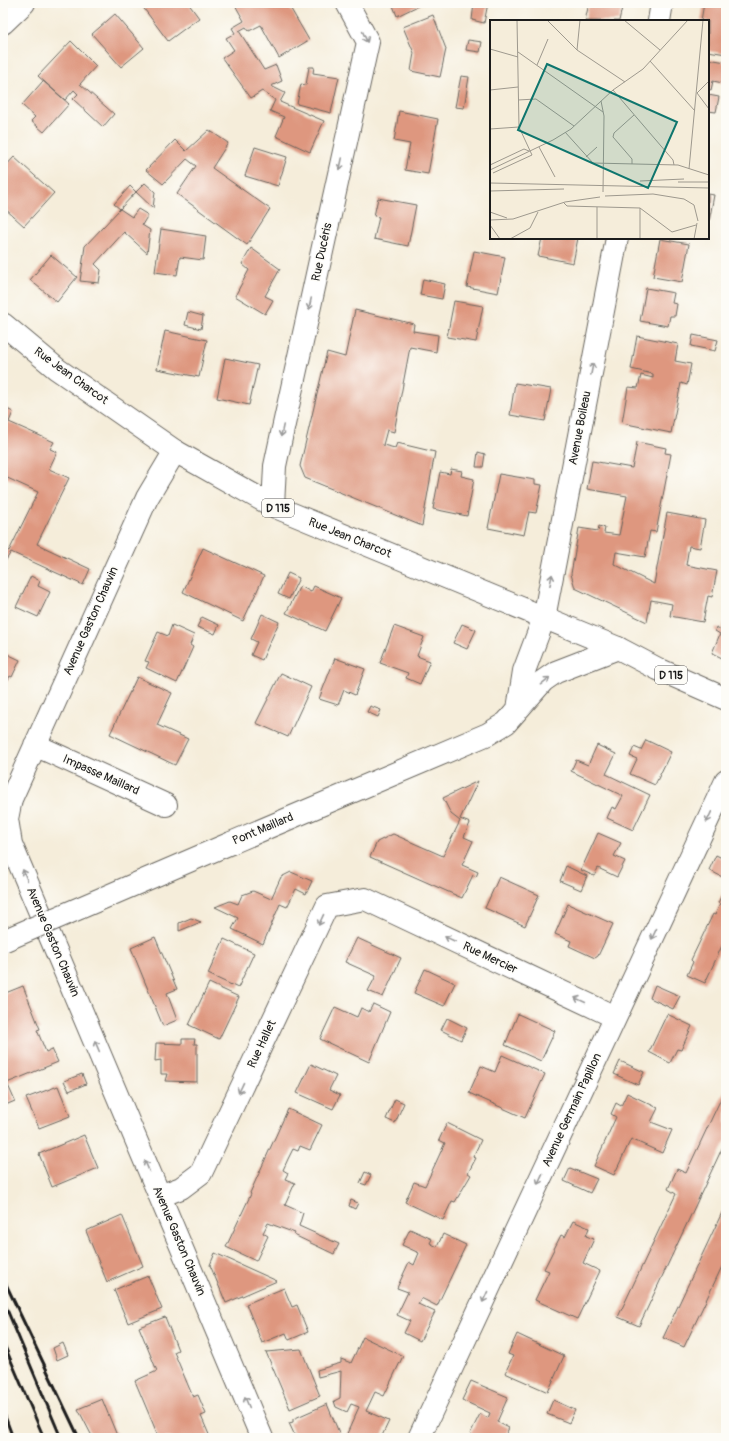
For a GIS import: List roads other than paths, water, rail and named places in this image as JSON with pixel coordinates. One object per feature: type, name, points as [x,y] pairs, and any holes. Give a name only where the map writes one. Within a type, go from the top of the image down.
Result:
[{"type":"street","points":[[3,23],[24,3]]},
{"type":"street","name":"Rue Ducéris","points":[[273,506],[275,466],[368,42],[347,3]]},
{"type":"street","points":[[659,20],[662,3]]},
{"type":"street","name":"Avenue Boileau","points":[[544,618],[617,239]]},
{"type":"street","name":"Rue Jean Charcot","points":[[3,324],[57,369],[175,451],[273,506],[618,648],[658,669],[726,700]]},
{"type":"street","name":"Avenue Gaston Chauvin","points":[[175,451],[147,498],[35,745],[8,810],[8,830],[11,844],[262,1438]]},
{"type":"street","points":[[518,709],[524,672],[544,618]]},
{"type":"street","name":"Pont Maillard","points":[[3,941],[488,734],[506,723],[543,681],[556,672],[618,648]]},
{"type":"street","name":"Impasse Maillard","points":[[35,745],[166,805]]},
{"type":"street","name":"Avenue Germain Papillon","points":[[419,1438],[726,781]]},
{"type":"street","name":"Rue Hallet","points":[[160,1196],[181,1188],[201,1172],[328,906],[365,899]]},
{"type":"street","name":"Rue Mercier","points":[[365,899],[616,1017]]},
{"type":"railway","points":[[3,1278],[79,1438]]},
{"type":"railway","points":[[3,1300],[61,1438]]},
{"type":"railway","points":[[3,1342],[44,1438]]},
{"type":"railway","points":[[3,1411],[13,1438]]}]
